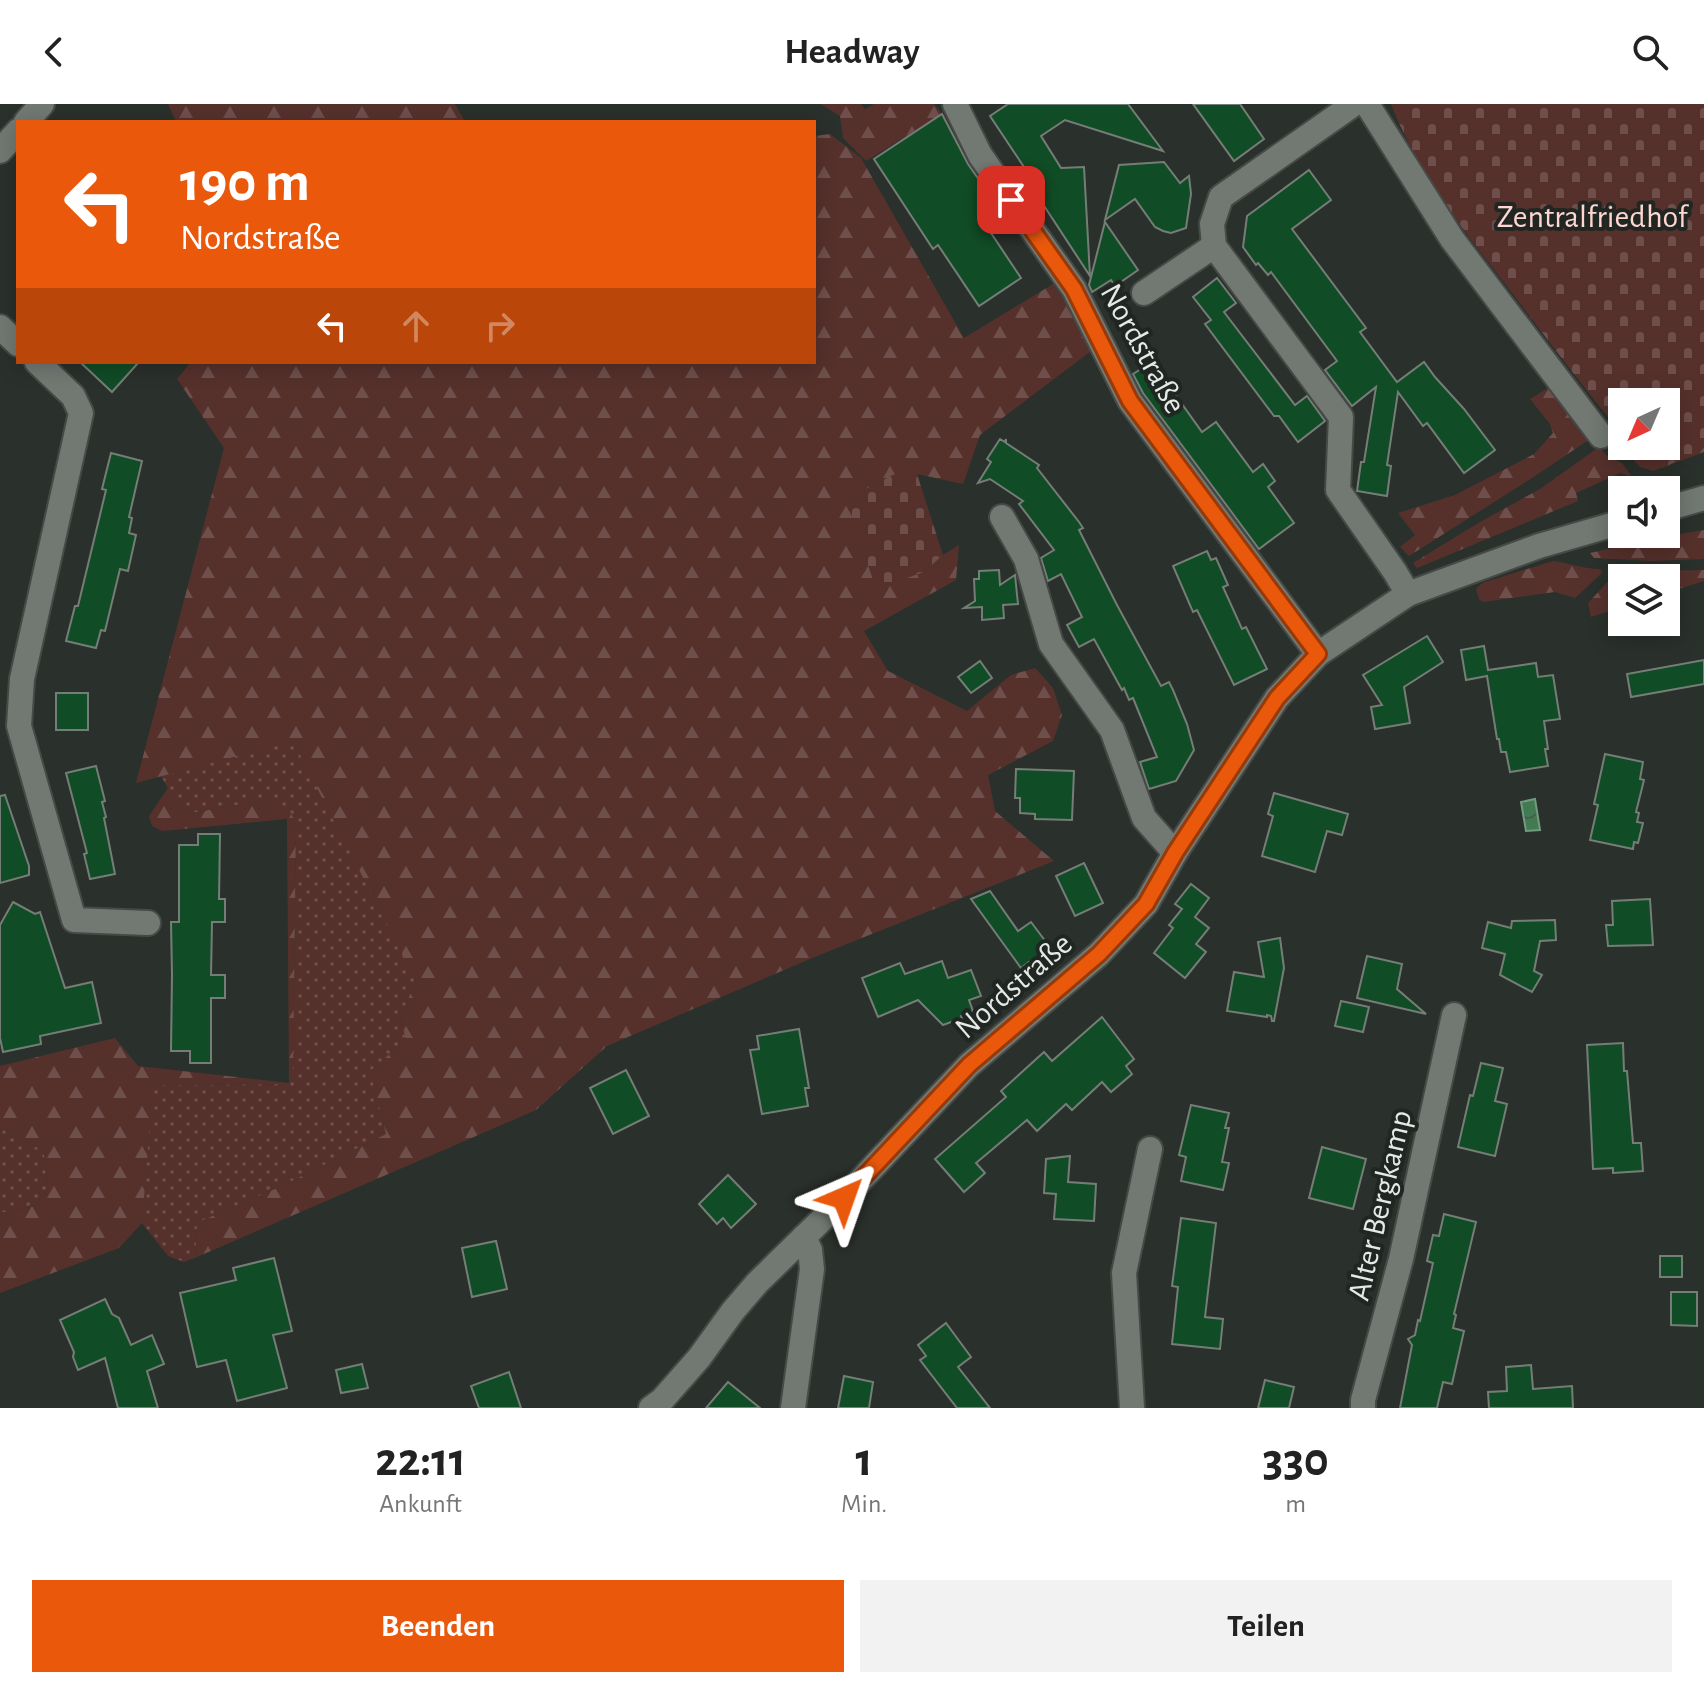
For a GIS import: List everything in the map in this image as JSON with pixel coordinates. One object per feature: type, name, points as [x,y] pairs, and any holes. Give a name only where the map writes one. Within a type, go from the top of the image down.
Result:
[{"type":"street","points":[[28,120],[42,104]]},
{"type":"street","name":"Nordstraße","points":[[955,104],[980,155],[1074,289],[1130,401],[1318,654]]},
{"type":"street","points":[[1354,104],[1221,197],[1212,224],[1214,246],[1341,417],[1338,490],[1408,594]]},
{"type":"street","points":[[1367,104],[1452,239],[1601,436]]},
{"type":"street","points":[[0,151],[16,133]]},
{"type":"street","points":[[1144,293],[1214,246]]},
{"type":"street","points":[[0,327],[16,342]]},
{"type":"street","points":[[39,364],[73,396],[81,413],[22,679],[19,726],[74,920],[148,923]]},
{"type":"street","points":[[1680,505],[1704,498]]},
{"type":"street","points":[[1002,517],[1026,559],[1051,644],[1112,730],[1144,818],[1175,853]]},
{"type":"street","name":"Nordstraße","points":[[651,1408],[699,1358],[757,1283],[844,1198],[969,1065],[1099,954],[1146,904],[1175,853],[1277,698],[1318,654],[1408,594],[1539,546],[1608,526]]},
{"type":"street","name":"Alter Bergkamp","points":[[1363,1408],[1401,1259],[1454,1015]]},
{"type":"street","points":[[1132,1408],[1124,1273],[1150,1149]]},
{"type":"street","points":[[793,1408],[812,1269],[810,1250],[804,1237]]},
{"type":"green space","points":[[168,104],[455,104],[464,120],[175,120]]},
{"type":"green space","points":[[821,104],[861,104],[865,109],[874,104],[934,104],[942,114],[866,161],[843,138],[840,116]]},
{"type":"green space","name":"Zentralfriedhof","points":[[1391,104],[1704,104],[1704,448],[1680,460],[1680,388],[1608,388],[1608,416],[1459,223],[1428,178]]},
{"type":"green space","points":[[830,134],[861,158],[964,338],[1053,284],[1099,345],[980,435],[963,484],[917,474],[924,572],[959,545],[956,580],[864,631],[888,671],[967,711],[1011,675],[1035,668],[1053,688],[1062,715],[1053,741],[988,775],[995,811],[1054,861],[817,956],[607,1046],[536,1110],[197,1257],[195,1232],[201,1221],[284,1185],[386,1134],[370,1071],[406,1040],[400,1017],[416,981],[293,741],[136,783],[224,448],[177,379],[189,364],[816,364],[816,136]]},
{"type":"green space","points":[[1550,387],[1590,439],[1409,556],[1400,547],[1415,535],[1398,513],[1455,495],[1534,454],[1553,433],[1550,424],[1530,399]]},
{"type":"green space","points":[[1704,440],[1704,452],[1653,471],[1640,467],[1634,460],[1646,460],[1649,463],[1680,460],[1680,450]]},
{"type":"green space","points":[[1599,447],[1608,460],[1622,463],[1631,476],[1620,473],[1608,476],[1576,493],[1578,501],[1417,568],[1413,563],[1480,522],[1540,489]]},
{"type":"green space","name":"Zentralfriedhof","points":[[1643,460],[1679,460],[1663,468],[1650,468]]},
{"type":"green space","points":[[899,472],[917,474],[943,555],[924,572],[876,589],[846,499]]},
{"type":"green space","points":[[1704,530],[1704,559],[1652,561],[1594,558],[1590,553],[1613,548],[1680,548],[1680,534]]},
{"type":"green space","points":[[1553,561],[1600,569],[1602,573],[1575,598],[1555,592],[1483,602],[1479,599],[1476,589],[1482,583]]},
{"type":"green space","points":[[1704,570],[1704,581],[1680,589],[1680,571]]},
{"type":"green space","points":[[1608,581],[1608,612],[1591,617],[1588,603]]},
{"type":"green space","points":[[304,708],[416,981],[400,1017],[406,1040],[371,1071],[386,1134],[284,1185],[201,1221],[195,1232],[197,1257],[184,1262],[168,1256],[142,1223],[143,1091],[152,1085],[289,1084],[293,1078],[296,823],[271,799],[191,813],[176,803],[161,776],[281,715]]},
{"type":"green space","points":[[168,788],[176,803],[191,813],[271,799],[288,808],[296,823],[293,1079],[289,1084],[153,1085],[142,1223],[119,1248],[0,1293],[0,1213],[35,1206],[47,1189],[44,1151],[0,1128],[0,1066],[115,1038],[138,1066],[289,1083],[287,819],[162,831],[152,826],[149,816]]},
{"type":"green space","points":[[0,1128],[44,1151],[47,1189],[35,1206],[0,1213]]},
{"type":"water","points":[[1535,799],[1540,830],[1526,831],[1521,802]]},
{"type":"building","points":[[1008,104],[1128,104],[1163,151],[1065,120],[1041,136],[1061,168],[1084,167],[1090,276],[1035,192],[1027,196],[1011,174],[1028,173],[990,116]]},
{"type":"building","points":[[1193,104],[1240,104],[1264,139],[1234,161]]},
{"type":"building","points":[[942,114],[968,164],[1002,213],[985,224],[1021,278],[979,306],[938,245],[933,249],[874,159]]},
{"type":"building","points":[[1164,162],[1180,183],[1189,176],[1191,194],[1186,228],[1171,233],[1155,227],[1135,199],[1105,220],[1119,165]]},
{"type":"building","points":[[1309,170],[1331,200],[1292,229],[1366,328],[1360,332],[1397,382],[1424,362],[1495,450],[1464,473],[1427,423],[1423,426],[1398,392],[1387,465],[1391,466],[1387,496],[1357,491],[1376,387],[1352,406],[1325,370],[1337,361],[1271,272],[1268,275],[1258,263],[1256,265],[1243,247],[1247,216]]},
{"type":"building","points":[[1105,222],[1138,270],[1115,286],[1111,280],[1092,292],[1089,285]]},
{"type":"building","points":[[1217,278],[1236,303],[1224,312],[1295,405],[1307,396],[1325,421],[1298,442],[1279,416],[1274,416],[1205,324],[1211,320],[1193,297]]},
{"type":"building","points":[[1152,362],[1202,432],[1216,422],[1253,472],[1263,464],[1275,481],[1268,487],[1294,523],[1259,549],[1143,393],[1133,374]]},
{"type":"building","points":[[82,364],[137,364],[112,392]]},
{"type":"building","points":[[1000,439],[1005,442],[1006,439],[1006,443],[1039,465],[1037,468],[1079,522],[1083,528],[1079,530],[1161,686],[1169,682],[1187,724],[1194,750],[1176,781],[1149,789],[1140,762],[1157,757],[1133,698],[1129,700],[1124,688],[1122,690],[1094,639],[1079,647],[1067,625],[1082,617],[1061,574],[1048,581],[1041,558],[1054,550],[1019,504],[1023,501],[990,479],[978,483],[991,462],[987,459]]},
{"type":"building","points":[[111,453],[142,461],[129,517],[132,518],[129,533],[136,535],[128,571],[120,569],[105,631],[101,630],[96,648],[66,641],[75,606],[78,606],[106,490],[102,489]]},
{"type":"building","points":[[1207,551],[1211,560],[1216,558],[1228,585],[1223,587],[1242,629],[1246,627],[1267,669],[1234,685],[1197,610],[1193,612],[1173,566]]},
{"type":"building","points":[[999,570],[1000,585],[1015,575],[1018,604],[1003,605],[1004,618],[982,620],[982,607],[964,608],[975,601],[974,579],[979,579],[979,571]]},
{"type":"building","points":[[1427,636],[1443,662],[1404,687],[1410,723],[1375,729],[1371,707],[1382,705],[1363,675]]},
{"type":"building","points":[[1484,646],[1488,670],[1536,663],[1538,677],[1553,675],[1560,719],[1544,721],[1548,766],[1510,772],[1506,752],[1501,752],[1497,739],[1487,676],[1466,680],[1461,650]]},
{"type":"building","points":[[1704,660],[1704,684],[1631,697],[1627,674]]},
{"type":"building","points":[[980,661],[992,678],[971,693],[958,677]]},
{"type":"building","points":[[56,693],[88,693],[88,730],[56,730]]},
{"type":"building","points":[[1605,754],[1643,762],[1640,779],[1644,780],[1636,812],[1639,813],[1637,822],[1643,823],[1638,843],[1634,842],[1633,849],[1590,840]]},
{"type":"building","points":[[96,766],[105,801],[102,802],[104,818],[115,874],[90,879],[84,854],[87,853],[66,773]]},
{"type":"building","points":[[1016,769],[1074,771],[1072,820],[1035,819],[1035,814],[1020,813],[1020,798],[1015,798]]},
{"type":"building","points":[[1274,793],[1348,814],[1342,835],[1327,831],[1315,872],[1262,856],[1273,816],[1268,814]]},
{"type":"building","points":[[5,795],[29,866],[29,875],[0,883],[0,796]]},
{"type":"building","points":[[198,834],[220,834],[219,899],[225,899],[225,922],[212,922],[211,975],[225,975],[225,998],[211,998],[211,1063],[190,1063],[190,1051],[171,1051],[171,922],[179,922],[179,845],[198,845]]},
{"type":"building","points":[[1084,863],[1103,903],[1075,916],[1056,876]]},
{"type":"building","points":[[1191,884],[1209,898],[1195,917],[1209,928],[1196,944],[1206,952],[1185,978],[1154,953],[1173,928],[1169,925],[1182,909],[1175,904]]},
{"type":"building","points":[[990,891],[1018,931],[1031,922],[1055,954],[1034,969],[1029,962],[1021,968],[971,899]]},
{"type":"building","points":[[1650,899],[1653,945],[1608,946],[1606,925],[1613,925],[1612,901]]},
{"type":"building","points":[[13,902],[35,914],[40,912],[65,988],[92,982],[101,1023],[40,1036],[41,1044],[3,1052],[0,1038],[0,925]]},
{"type":"building","points":[[1555,920],[1556,940],[1540,941],[1534,971],[1542,975],[1532,992],[1500,975],[1505,954],[1482,948],[1488,922],[1511,928],[1512,921]]},
{"type":"building","points":[[1280,938],[1284,968],[1274,1021],[1267,1015],[1227,1011],[1234,972],[1264,977],[1258,942]]},
{"type":"building","points":[[1367,956],[1402,964],[1397,989],[1426,1014],[1357,998]]},
{"type":"building","points":[[942,961],[948,978],[971,970],[981,996],[969,1000],[973,1011],[943,1025],[918,1000],[878,1017],[862,978],[900,963],[905,974]]},
{"type":"building","points":[[1341,1001],[1369,1007],[1363,1032],[1335,1026]]},
{"type":"building","points":[[1102,1017],[1134,1059],[1126,1066],[1132,1074],[1111,1092],[1102,1082],[1072,1110],[1066,1104],[1037,1131],[1027,1120],[976,1163],[985,1173],[964,1192],[935,1159],[1006,1097],[1001,1091],[1044,1052],[1052,1061]]},
{"type":"building","points":[[799,1029],[809,1088],[805,1088],[808,1106],[762,1114],[750,1050],[759,1049],[757,1036]]},
{"type":"building","points":[[1623,1043],[1633,1143],[1641,1143],[1643,1171],[1613,1173],[1613,1168],[1593,1169],[1587,1045]]},
{"type":"building","points":[[1481,1063],[1503,1068],[1495,1101],[1507,1104],[1495,1156],[1458,1147]]},
{"type":"building","points":[[626,1070],[649,1116],[613,1134],[590,1088]]},
{"type":"building","points":[[1191,1105],[1229,1113],[1222,1162],[1229,1163],[1223,1190],[1181,1181],[1186,1157],[1179,1155]]},
{"type":"building","points":[[1322,1147],[1366,1159],[1353,1209],[1309,1198]]},
{"type":"building","points":[[1070,1156],[1068,1182],[1096,1184],[1094,1221],[1054,1219],[1056,1194],[1044,1193],[1046,1159]]},
{"type":"building","points":[[728,1175],[756,1204],[731,1228],[723,1218],[717,1224],[699,1204]]},
{"type":"building","points":[[1444,1214],[1476,1222],[1454,1314],[1453,1328],[1464,1331],[1452,1384],[1443,1382],[1437,1408],[1400,1408],[1412,1345],[1408,1339],[1415,1335],[1420,1321],[1433,1263],[1427,1261],[1433,1235],[1439,1236]]},
{"type":"building","points":[[1181,1218],[1216,1223],[1205,1317],[1223,1319],[1220,1349],[1172,1344],[1178,1287],[1172,1286]]},
{"type":"building","points":[[496,1241],[507,1289],[472,1297],[462,1248]]},
{"type":"building","points":[[1660,1256],[1682,1256],[1682,1277],[1660,1277]]},
{"type":"building","points":[[274,1258],[292,1331],[273,1335],[287,1388],[237,1401],[226,1360],[197,1367],[180,1293],[236,1280],[233,1268]]},
{"type":"building","points":[[1671,1292],[1697,1292],[1697,1326],[1671,1325]]},
{"type":"building","points":[[105,1299],[112,1314],[119,1318],[131,1345],[152,1335],[164,1364],[147,1371],[158,1408],[118,1408],[105,1358],[78,1370],[60,1320]]},
{"type":"building","points":[[946,1323],[971,1357],[958,1367],[990,1408],[957,1408],[920,1360],[926,1356],[918,1345]]},
{"type":"building","points":[[362,1364],[368,1388],[341,1393],[336,1370]]},
{"type":"building","points":[[1531,1365],[1533,1389],[1572,1386],[1573,1408],[1489,1408],[1488,1392],[1507,1391],[1506,1367]]},
{"type":"building","points":[[509,1372],[521,1408],[479,1408],[471,1386]]},
{"type":"building","points":[[844,1376],[873,1382],[869,1408],[838,1408]]},
{"type":"building","points":[[1265,1380],[1294,1387],[1289,1408],[1258,1408]]},
{"type":"building","points":[[728,1382],[760,1408],[706,1408]]},
{"type":"route","points":[[844,1198],[969,1065],[1099,954],[1146,904],[1175,853],[1277,698],[1318,654],[1130,401],[1074,289],[1011,200]]}]
